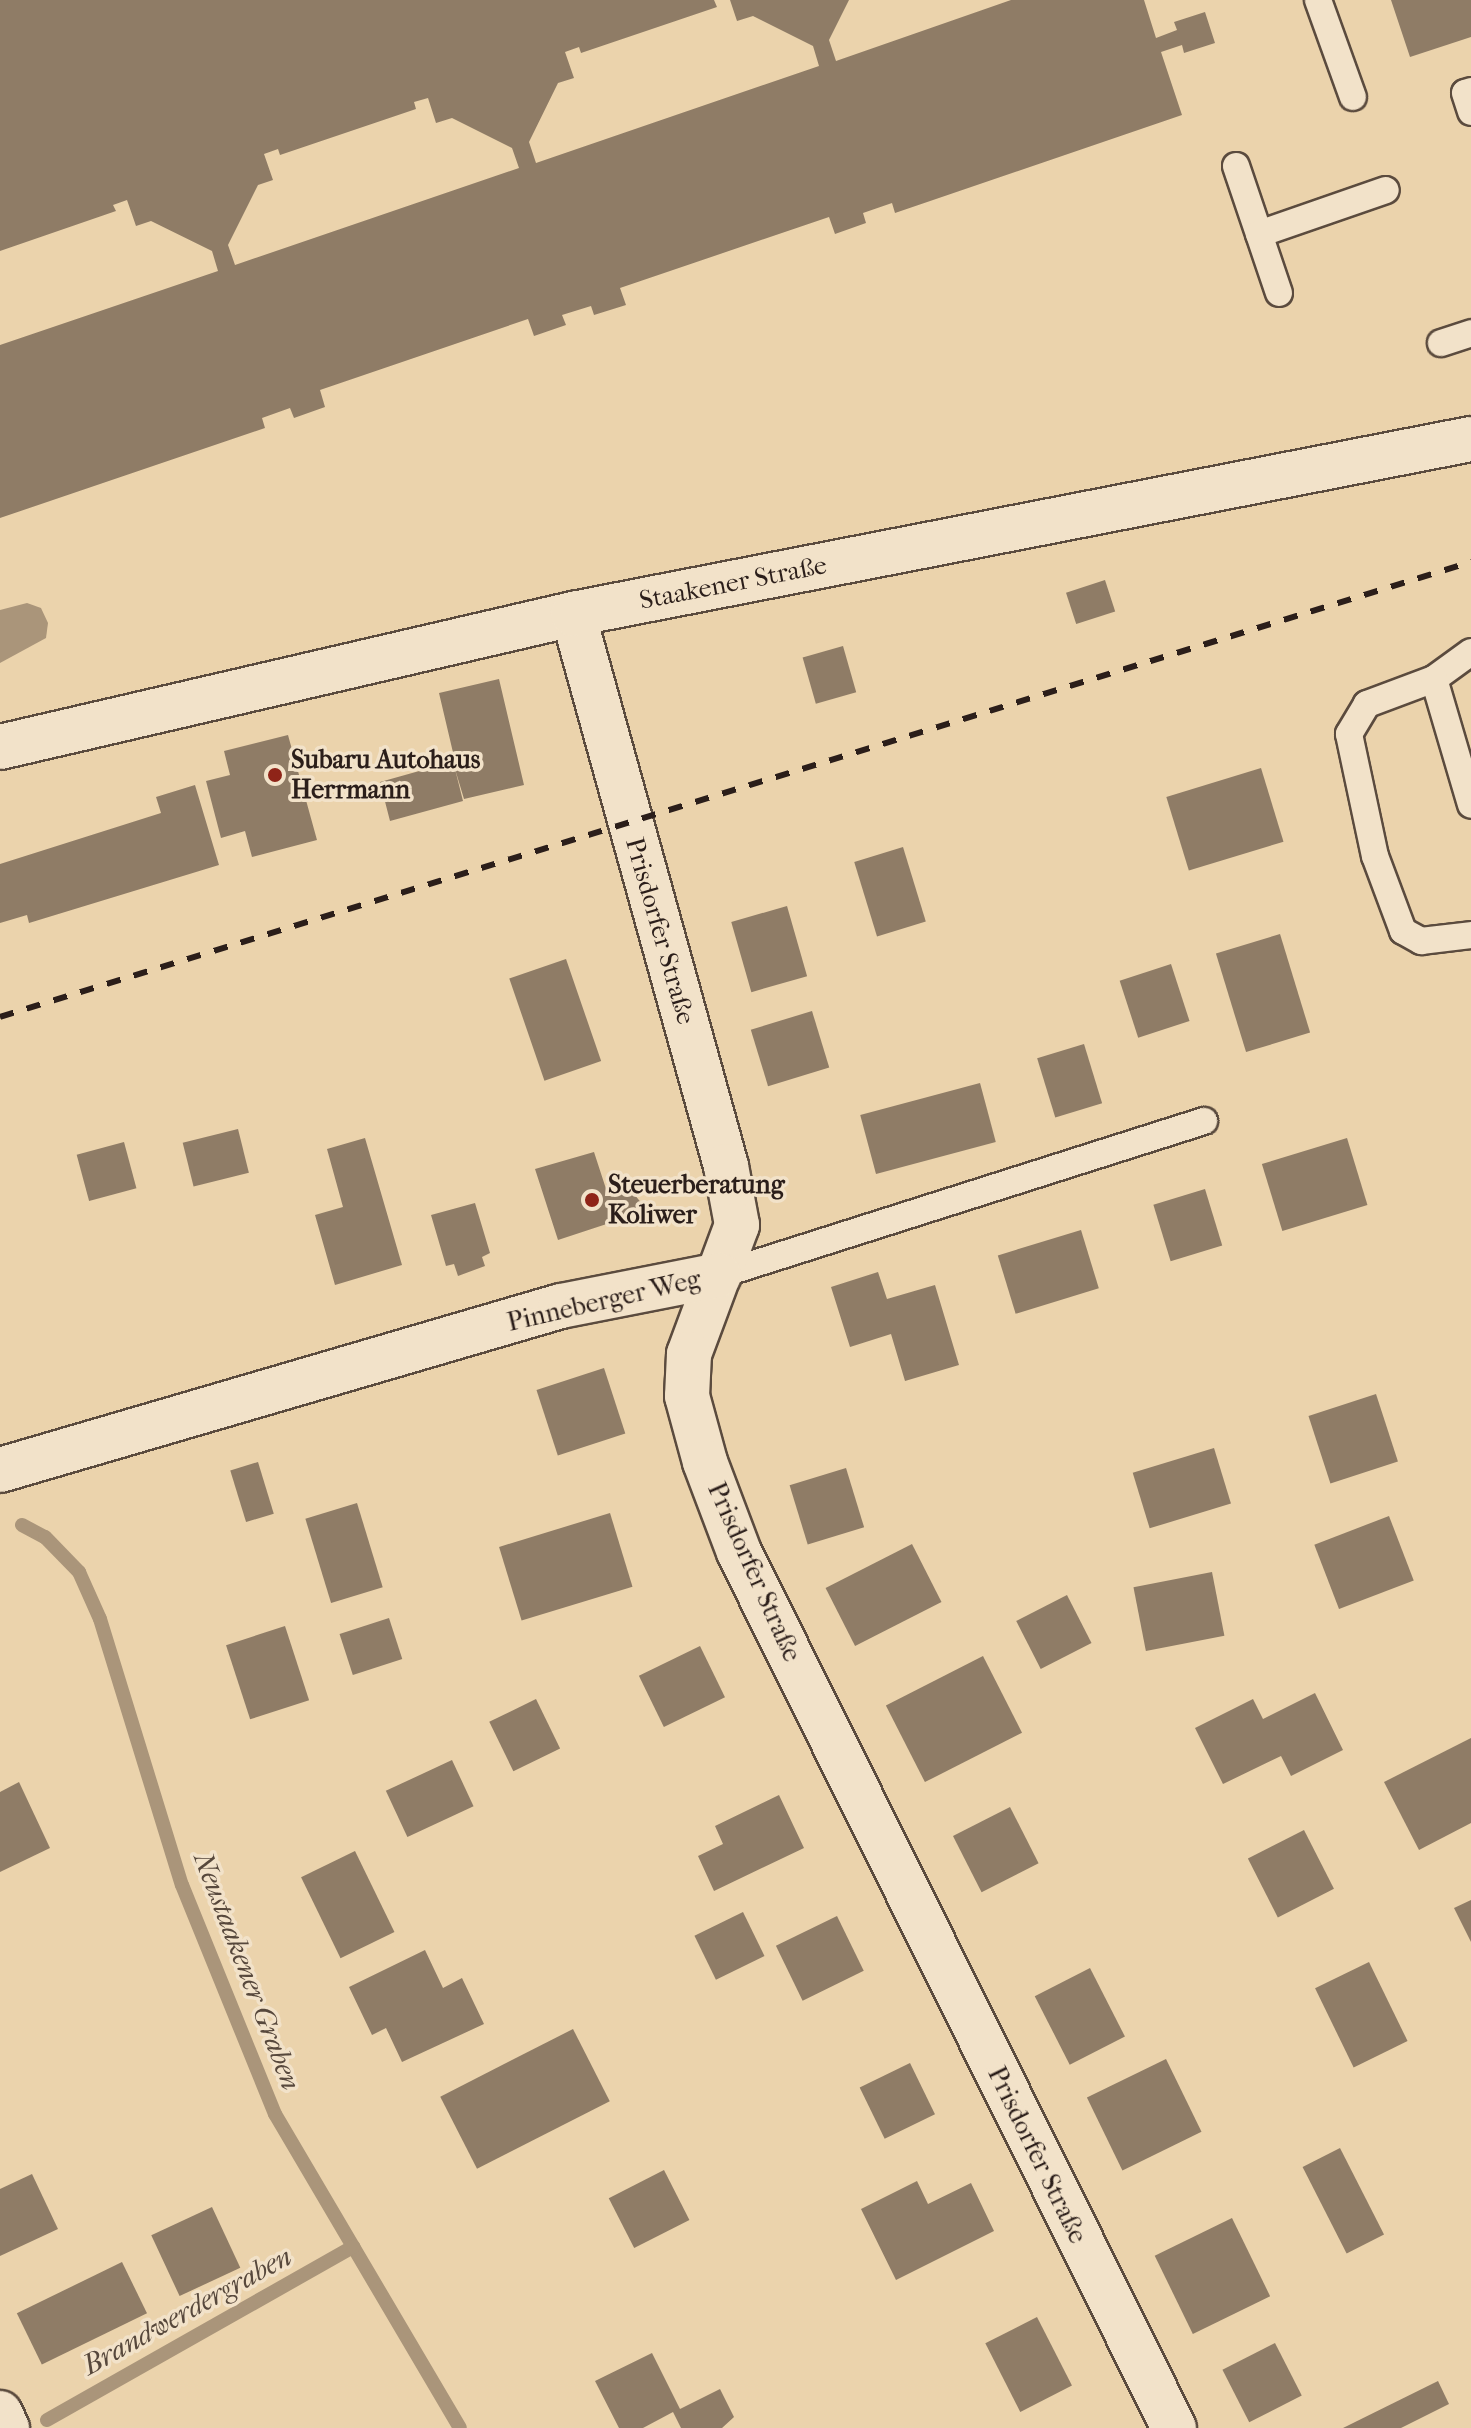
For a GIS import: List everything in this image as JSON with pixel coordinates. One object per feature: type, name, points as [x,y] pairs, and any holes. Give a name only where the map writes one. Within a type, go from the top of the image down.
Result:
[{"type":"street","name":"Staakener Straße","points":[[0,747],[573,614],[1471,439]]},
{"type":"street","name":"Prisdorfer Straße","points":[[573,614],[726,1166],[737,1225],[689,1354],[687,1396],[739,1552],[1174,2428]]},
{"type":"street","name":"Pinneberger Weg","points":[[0,1470],[561,1306],[719,1275]]},
{"type":"street","points":[[0,2413],[7,2428]]},
{"type":"lane","points":[[1318,0],[1353,97]]},
{"type":"lane","points":[[1471,91],[1465,93],[1471,112]]},
{"type":"lane","points":[[1236,166],[1279,293]]},
{"type":"lane","points":[[1259,234],[1386,190]]},
{"type":"lane","points":[[1441,343],[1471,333]]},
{"type":"lane","points":[[1471,652],[1434,679],[1367,704],[1349,734],[1375,856],[1403,931],[1421,941],[1471,935]]},
{"type":"lane","points":[[1434,679],[1471,805]]},
{"type":"lane","name":"Pinneberger Weg","points":[[719,1275],[1204,1121]]},
{"type":"shaded area","points":[[27,603],[41,608],[48,623],[46,638],[0,663],[0,610]]},
{"type":"building","points":[[0,0],[714,0],[717,7],[581,53],[579,47],[565,52],[574,78],[558,83],[529,142],[536,163],[819,66],[813,46],[753,16],[737,21],[730,0],[849,0],[829,40],[836,61],[1011,0],[1144,0],[1156,38],[1177,30],[1174,22],[1205,12],[1215,43],[1184,53],[1182,45],[1161,52],[1182,115],[895,213],[892,203],[863,213],[866,223],[835,234],[829,217],[620,288],[626,305],[594,315],[591,306],[562,315],[566,325],[534,336],[528,319],[320,390],[325,407],[294,418],[290,408],[262,418],[265,428],[0,518],[0,345],[218,271],[212,251],[151,221],[136,226],[127,200],[113,205],[116,211],[0,251]],"holes":[[[428,98],[436,123],[452,118],[512,148],[519,168],[235,265],[228,245],[258,185],[273,180],[264,154],[278,149],[280,155],[416,109],[414,102]]]},
{"type":"building","points":[[1391,0],[1471,0],[1471,37],[1410,57]]},
{"type":"building","points":[[1105,580],[1115,611],[1076,624],[1066,593]]},
{"type":"building","points":[[843,646],[856,692],[816,704],[803,658]]},
{"type":"building","points":[[499,679],[524,785],[464,799],[455,769],[463,801],[390,821],[380,782],[455,761],[439,693]]},
{"type":"building","points":[[288,735],[317,840],[252,857],[245,831],[221,838],[206,781],[230,775],[224,751]]},
{"type":"building","points":[[1261,768],[1284,842],[1189,871],[1166,797]]},
{"type":"building","points":[[195,785],[219,865],[29,923],[27,915],[0,923],[0,864],[161,813],[156,797]]},
{"type":"building","points":[[903,847],[926,922],[877,937],[854,862]]},
{"type":"building","points":[[787,906],[807,976],[751,992],[731,922]]},
{"type":"building","points":[[1280,934],[1310,1032],[1246,1052],[1216,954]]},
{"type":"building","points":[[566,959],[601,1061],[544,1081],[509,979]]},
{"type":"building","points":[[1171,964],[1190,1021],[1138,1038],[1120,981]]},
{"type":"building","points":[[812,1011],[829,1067],[768,1086],[751,1030]]},
{"type":"building","points":[[1084,1044],[1102,1103],[1055,1118],[1037,1058]]},
{"type":"building","points":[[980,1083],[996,1142],[876,1174],[860,1115]]},
{"type":"building","points":[[238,1129],[249,1173],[194,1186],[183,1143]]},
{"type":"building","points":[[365,1138],[402,1265],[335,1285],[315,1215],[343,1207],[327,1149]]},
{"type":"building","points":[[1347,1138],[1367,1205],[1282,1231],[1262,1164]]},
{"type":"building","points":[[124,1142],[136,1188],[89,1201],[77,1155]]},
{"type":"building","name":"Steuerberatung Koliwer","points":[[594,1152],[608,1195],[629,1188],[643,1205],[637,1214],[558,1240],[535,1169]]},
{"type":"building","points":[[1205,1189],[1222,1245],[1171,1261],[1153,1205]]},
{"type":"building","points":[[475,1203],[490,1253],[482,1257],[485,1266],[458,1276],[454,1264],[446,1266],[431,1215]]},
{"type":"building","points":[[1081,1230],[1099,1288],[1016,1314],[998,1255]]},
{"type":"building","points":[[878,1272],[887,1299],[935,1285],[959,1365],[905,1381],[891,1334],[850,1347],[831,1287]]},
{"type":"building","points":[[604,1368],[625,1434],[558,1456],[536,1390]]},
{"type":"building","points":[[1376,1394],[1398,1462],[1330,1483],[1308,1416]]},
{"type":"building","points":[[1214,1448],[1231,1503],[1150,1528],[1133,1473]]},
{"type":"building","points":[[258,1462],[274,1514],[246,1522],[230,1470]]},
{"type":"building","points":[[846,1468],[864,1527],[808,1545],[790,1485]]},
{"type":"building","points":[[357,1503],[383,1587],[331,1603],[305,1519]]},
{"type":"building","points":[[610,1513],[633,1587],[522,1621],[499,1547]]},
{"type":"building","points":[[1389,1516],[1414,1580],[1339,1609],[1314,1545]]},
{"type":"building","points":[[912,1544],[942,1602],[855,1646],[826,1588]]},
{"type":"building","points":[[1212,1572],[1224,1636],[1146,1651],[1133,1587]]},
{"type":"building","points":[[1067,1595],[1092,1643],[1041,1669],[1016,1621]]},
{"type":"building","points":[[389,1618],[402,1659],[353,1675],[340,1634]]},
{"type":"building","points":[[285,1626],[309,1700],[250,1719],[226,1645]]},
{"type":"building","points":[[700,1646],[725,1697],[664,1727],[639,1676]]},
{"type":"building","points":[[983,1656],[1022,1733],[925,1782],[886,1705]]},
{"type":"building","points":[[1315,1693],[1343,1750],[1291,1776],[1281,1756],[1223,1784],[1195,1728],[1253,1699],[1263,1719]]},
{"type":"building","points":[[536,1699],[560,1748],[513,1771],[489,1722]]},
{"type":"building","points":[[1471,1738],[1471,1823],[1419,1850],[1384,1782]]},
{"type":"building","points":[[452,1760],[474,1806],[407,1837],[386,1791]]},
{"type":"building","points":[[19,1782],[50,1848],[0,1872],[0,1792]]},
{"type":"building","points":[[779,1795],[804,1848],[714,1891],[698,1856],[723,1844],[715,1826]]},
{"type":"building","points":[[1010,1807],[1039,1863],[982,1892],[953,1836]]},
{"type":"building","points":[[1304,1830],[1334,1889],[1278,1917],[1248,1859]]},
{"type":"building","points":[[355,1851],[394,1932],[341,1958],[301,1877]]},
{"type":"building","points":[[1471,1900],[1471,1942],[1454,1908]]},
{"type":"building","points":[[743,1912],[764,1956],[716,1980],[694,1936]]},
{"type":"building","points":[[837,1916],[864,1971],[803,2001],[776,1946]]},
{"type":"building","points":[[425,1950],[443,1988],[462,1978],[484,2024],[402,2062],[386,2028],[372,2035],[349,1987]]},
{"type":"building","points":[[1369,1962],[1408,2041],[1354,2067],[1315,1988]]},
{"type":"building","points":[[1090,1968],[1125,2037],[1070,2065],[1035,1996]]},
{"type":"building","points":[[573,2029],[610,2101],[477,2169],[440,2097]]},
{"type":"building","points":[[1166,2059],[1202,2132],[1122,2170],[1087,2098]]},
{"type":"building","points":[[910,2063],[935,2114],[885,2139],[860,2088]]},
{"type":"building","points":[[1340,2148],[1384,2234],[1347,2253],[1303,2167]]},
{"type":"building","points":[[664,2170],[689,2220],[634,2248],[609,2198]]},
{"type":"building","points":[[32,2174],[58,2229],[0,2256],[0,2189]]},
{"type":"building","points":[[917,2181],[928,2204],[971,2183],[994,2231],[896,2280],[861,2209]]},
{"type":"building","points":[[212,2207],[240,2268],[180,2296],[151,2235]]},
{"type":"building","points":[[1232,2218],[1270,2296],[1193,2334],[1155,2256]]},
{"type":"building","points":[[122,2262],[147,2313],[42,2365],[17,2313]]},
{"type":"building","points":[[1037,2317],[1072,2386],[1020,2412],[985,2343]]},
{"type":"building","points":[[1275,2343],[1302,2396],[1249,2422],[1222,2370]]},
{"type":"building","points":[[652,2353],[680,2409],[720,2389],[734,2417],[722,2428],[681,2428],[673,2412],[643,2428],[619,2428],[595,2381]]},
{"type":"building","points":[[1438,2381],[1449,2404],[1401,2428],[1343,2428]]},
{"type":"waterway","name":"Neustaakener Graben","points":[[22,1525],[45,1537],[79,1572],[100,1619],[182,1885],[275,2114],[460,2428]]},
{"type":"waterway","name":"Brandwerdergraben","points":[[47,2420],[353,2247]]},
{"type":"railway","points":[[0,1017],[1471,562]]},
{"type":"place","name":"Subaru Autohaus Herrmann","points":[[275,775]]},
{"type":"place","name":"Steuerberatung Koliwer","points":[[592,1200]]}]
